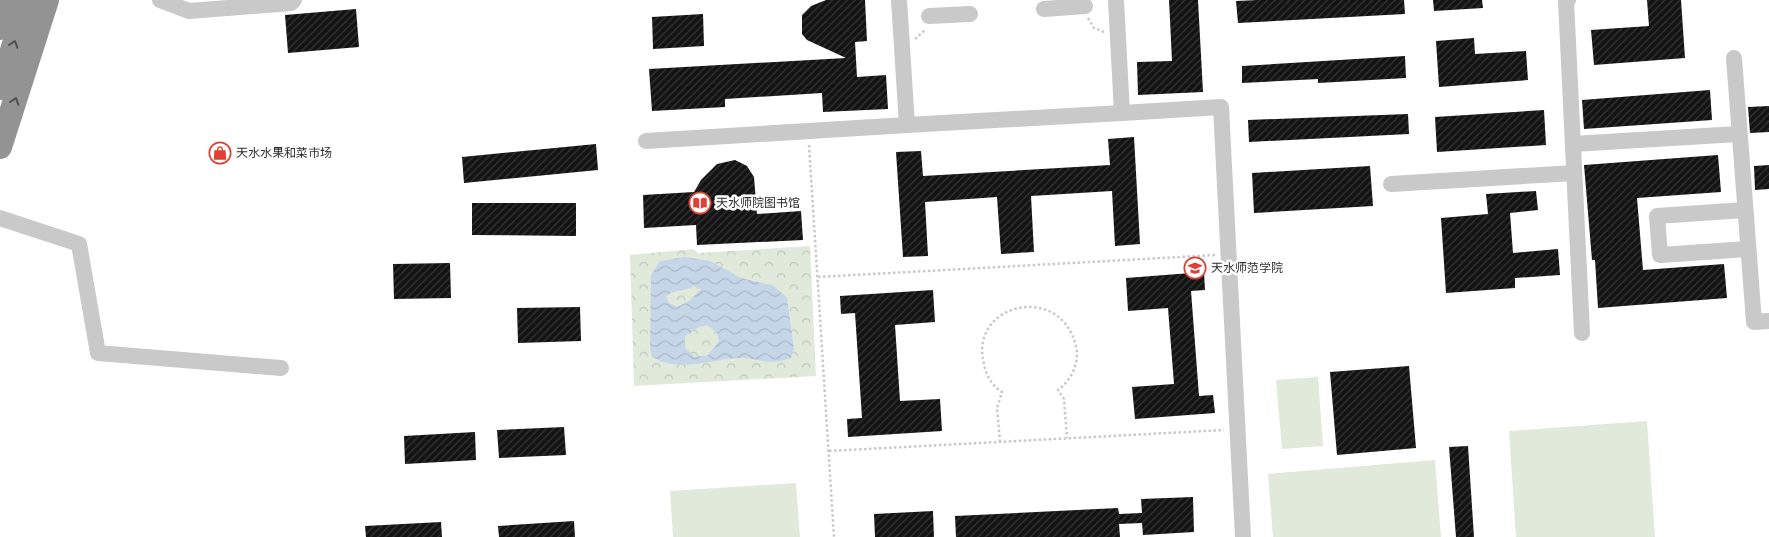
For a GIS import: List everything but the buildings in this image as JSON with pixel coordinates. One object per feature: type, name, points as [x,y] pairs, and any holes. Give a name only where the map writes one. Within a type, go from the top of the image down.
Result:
[{"type":"highway","points":[[0,28],[8,0]]},
{"type":"highway","points":[[0,88],[28,0]]},
{"type":"highway","points":[[0,147],[48,0]]},
{"type":"street","points":[[160,0],[189,11],[291,3],[294,0]]},
{"type":"street","points":[[899,0],[906,126]]},
{"type":"street","points":[[1116,0],[1122,113]]},
{"type":"street","points":[[1568,0],[1566,1],[1582,333]]},
{"type":"street","points":[[1044,9],[1085,6]]},
{"type":"street","points":[[929,16],[970,14]]},
{"type":"street","points":[[1734,58],[1738,134],[1754,322],[1769,321]]},
{"type":"street","points":[[646,141],[1221,107],[1243,537]]},
{"type":"street","points":[[1573,144],[1738,134]]},
{"type":"street","points":[[1391,184],[1574,172]]},
{"type":"street","points":[[1745,210],[1658,216],[1660,255],[1748,249]]},
{"type":"street","points":[[0,218],[79,244],[98,353],[281,368]]},
{"type":"path","points":[[1085,6],[1086,14],[1094,28],[1101,32],[1118,33]]},
{"type":"path","points":[[808,131],[834,537]]},
{"type":"path","points":[[818,278],[1228,254]]},
{"type":"path","points":[[1000,442],[998,408],[1002,392],[986,374],[982,356],[984,337],[994,321],[1009,310],[1027,306],[1046,308],[1062,318],[1072,333],[1077,351],[1074,369],[1065,385],[1058,390],[1064,399],[1066,438]]},
{"type":"path","points":[[829,451],[1237,429]]},
{"type":"green space","points":[[810,246],[816,376],[634,386],[630,255],[694,249],[698,253]]},
{"type":"green space","points":[[1318,377],[1323,446],[1282,449],[1276,380]]},
{"type":"green space","points":[[1647,421],[1655,537],[1516,537],[1509,431]]},
{"type":"green space","points":[[1435,460],[1441,537],[1273,537],[1268,474]]},
{"type":"green space","points":[[796,483],[800,537],[673,537],[670,491]]},
{"type":"water","points":[[685,257],[710,261],[741,278],[774,286],[787,298],[794,349],[791,358],[770,362],[741,358],[686,365],[663,362],[652,357],[650,348],[651,275],[660,261]],"holes":[[[694,286],[701,289],[689,301],[677,307],[669,303],[666,296]],[[707,325],[717,333],[719,341],[708,355],[695,357],[685,348],[685,336],[699,327]]]},
{"type":"place","name":"天水水果和菜市场","points":[[220,153]]},
{"type":"place","name":"天水师院图书馆","points":[[700,203]]},
{"type":"place","name":"天水师范学院","points":[[1195,268]]}]
